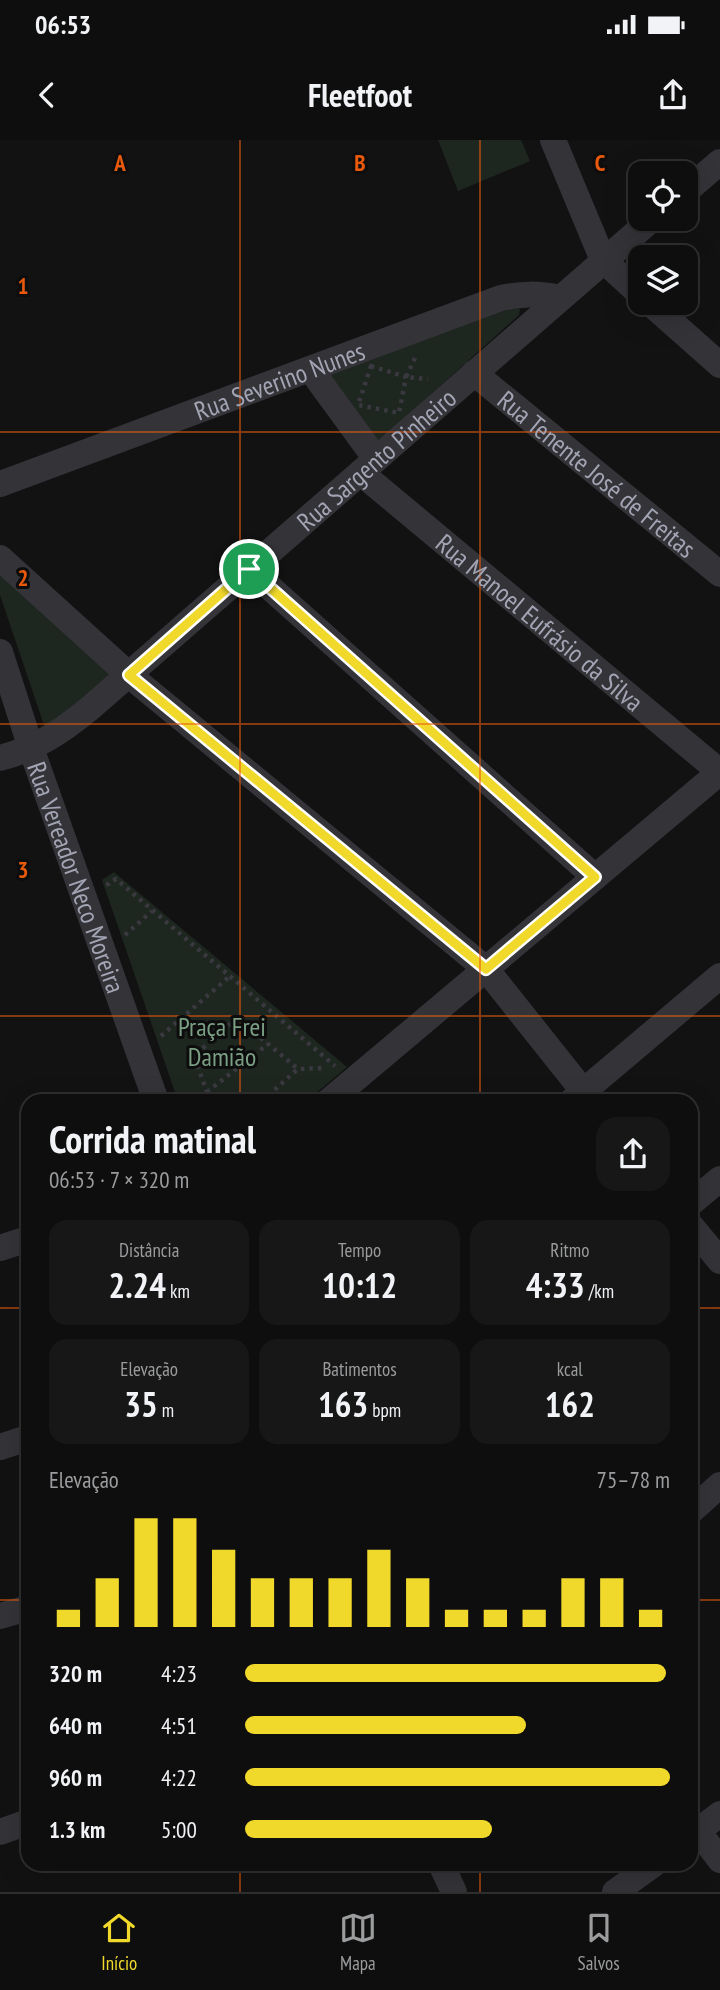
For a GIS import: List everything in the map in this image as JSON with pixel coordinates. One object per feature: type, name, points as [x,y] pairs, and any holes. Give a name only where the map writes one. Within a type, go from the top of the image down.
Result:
[{"type":"street","points":[[553,140],[603,260],[628,283]]},
{"type":"street","points":[[698,183],[717,170]]},
{"type":"street","name":"Rua Sargento Pinheiro","points":[[0,758],[31,748],[65,729],[638,231]]},
{"type":"street","name":"Rua Severino Nunes","points":[[0,484],[502,298],[542,294],[559,298]]},
{"type":"street","points":[[664,315],[720,365]]},
{"type":"street","name":"Rua Manoel Eufrásio da Silva","points":[[311,370],[368,466],[720,772]]},
{"type":"street","name":"Rua Tenente José de Freitas","points":[[474,373],[720,574]]},
{"type":"street","points":[[0,558],[129,675],[486,969],[580,1094]]},
{"type":"street","points":[[249,569],[595,877]]},
{"type":"street","name":"Rua Vereador Neco Moreira","points":[[0,652],[31,748],[154,1094]]},
{"type":"street","points":[[337,1094],[720,772]]},
{"type":"street","points":[[587,1094],[720,976]]},
{"type":"street","points":[[698,1197],[720,1179]]},
{"type":"street","points":[[698,1234],[720,1261]]},
{"type":"street","points":[[0,1248],[21,1241]]},
{"type":"street","points":[[0,1447],[21,1440]]},
{"type":"street","points":[[698,1505],[720,1485]]},
{"type":"street","points":[[0,1616],[21,1610]]},
{"type":"street","points":[[698,1832],[720,1814]]},
{"type":"street","points":[[0,1832],[21,1824]]},
{"type":"street","points":[[698,1837],[720,1860]]},
{"type":"street","points":[[444,1871],[454,1892]]},
{"type":"street","points":[[615,1892],[644,1871]]},
{"type":"path","points":[[399,413],[405,377],[420,348]]},
{"type":"path","points":[[361,370],[383,362]]},
{"type":"path","points":[[371,366],[405,377],[436,380],[427,388]]},
{"type":"path","points":[[358,405],[371,366]]},
{"type":"path","points":[[352,396],[364,414]]},
{"type":"path","points":[[391,419],[408,404]]},
{"type":"path","points":[[358,405],[399,413]]},
{"type":"path","points":[[116,879],[337,1068],[298,1069],[270,1094]]},
{"type":"path","points":[[125,935],[152,911]]},
{"type":"path","points":[[161,1037],[229,978]]},
{"type":"path","points":[[268,1044],[207,1092],[194,1056],[237,1018],[298,1069]]},
{"type":"green space","points":[[438,140],[521,140],[530,161],[458,191]]},
{"type":"green space","points":[[514,307],[520,309],[519,315],[376,444],[328,375]]},
{"type":"green space","points":[[0,575],[115,673],[47,734],[0,595]]},
{"type":"green space","name":"Praça Frei Damião","points":[[114,872],[347,1067],[315,1094],[176,1094],[102,880]]},
{"type":"route","points":[[249,569],[595,877],[486,969],[129,675],[249,569]]}]
